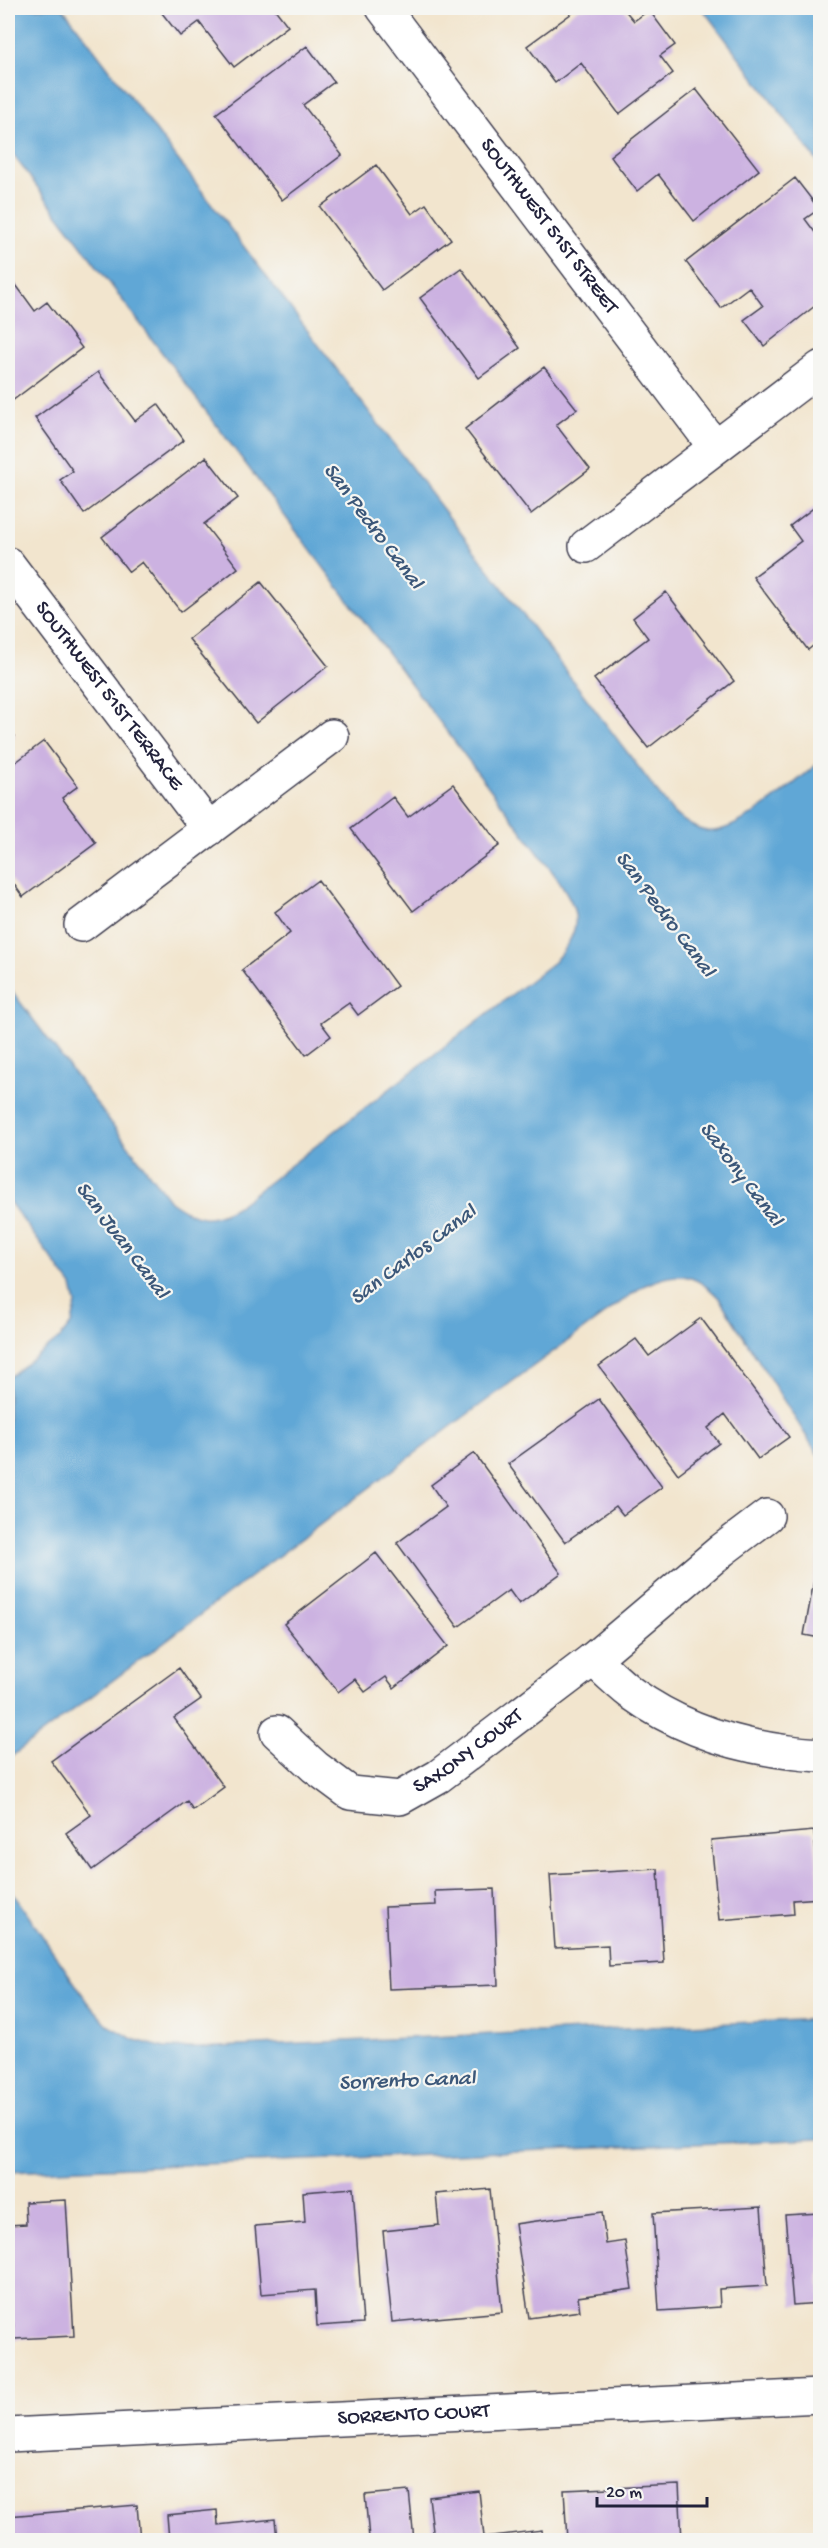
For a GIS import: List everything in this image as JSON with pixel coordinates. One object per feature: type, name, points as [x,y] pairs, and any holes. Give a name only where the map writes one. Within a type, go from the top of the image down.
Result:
[{"type":"street","name":"SOUTHWEST 51ST STREET","points":[[383,8],[715,447]]},
{"type":"street","points":[[586,546],[820,368]]},
{"type":"street","name":"SOUTHWEST 51ST TERRACE","points":[[8,564],[209,829]]},
{"type":"street","points":[[81,925],[332,736]]},
{"type":"street","name":"SAXONY COURT","points":[[277,1732],[315,1767],[350,1793],[400,1798],[439,1776],[593,1659],[722,1550],[767,1516]]},
{"type":"street","points":[[593,1659],[631,1693],[675,1719],[712,1735],[762,1749],[820,1755]]},
{"type":"street","name":"SORRENTO COURT","points":[[8,2435],[820,2396]]},
{"type":"water","points":[[8,8],[63,8],[674,814],[707,831],[734,825],[766,805],[820,762],[820,1458],[719,1298],[710,1289],[692,1278],[675,1276],[655,1281],[643,1286],[457,1422],[8,1759],[8,1378],[61,1337],[72,1323],[76,1304],[72,1286],[8,1200],[8,986],[170,1201],[188,1212],[211,1217],[238,1206],[554,962],[570,940],[575,921],[571,902],[557,878],[8,148]]},
{"type":"water","points":[[702,8],[820,8],[820,165]]},
{"type":"water","name":"Sorrento Canal","points":[[8,1886],[87,2001],[108,2025],[135,2040],[165,2048],[820,2019],[820,2139],[8,2172]]},
{"type":"building","points":[[158,8],[274,8],[288,26],[234,67],[199,22],[180,36]]},
{"type":"building","points":[[579,8],[623,8],[634,21],[649,10],[675,45],[660,56],[673,73],[619,114],[581,63],[555,83],[527,46]]},
{"type":"building","points":[[307,46],[334,82],[303,105],[342,155],[282,200],[216,114]]},
{"type":"building","points":[[696,89],[759,170],[694,221],[658,174],[637,191],[610,156]]},
{"type":"building","points":[[376,165],[412,214],[426,204],[451,239],[382,290],[320,207]]},
{"type":"building","points":[[795,178],[819,209],[805,219],[820,239],[820,302],[764,346],[744,320],[763,306],[749,287],[721,308],[686,262]]},
{"type":"building","points":[[461,268],[520,348],[479,378],[420,298]]},
{"type":"building","points":[[8,274],[35,311],[47,302],[82,348],[8,404]]},
{"type":"building","points":[[544,367],[577,409],[556,425],[590,469],[531,514],[465,429]]},
{"type":"building","points":[[98,372],[135,421],[158,404],[184,440],[84,514],[60,480],[73,471],[35,418]]},
{"type":"building","points":[[206,457],[238,498],[204,524],[238,568],[181,612],[142,562],[129,572],[102,537]]},
{"type":"building","points":[[820,503],[820,640],[808,650],[753,577],[801,541],[790,526]]},
{"type":"building","points":[[261,582],[328,666],[256,723],[189,639]]},
{"type":"building","points":[[666,592],[734,681],[648,748],[594,679],[648,638],[633,618]]},
{"type":"building","points":[[8,727],[15,736],[8,741]]},
{"type":"building","points":[[44,741],[78,786],[62,798],[96,843],[23,897],[8,876],[8,768]]},
{"type":"building","points":[[453,784],[500,845],[413,911],[351,829],[393,797],[408,817]]},
{"type":"building","points":[[318,880],[397,986],[358,1015],[349,1003],[321,1023],[331,1036],[306,1055],[242,970],[290,933],[275,912]]},
{"type":"building","points":[[701,1318],[789,1437],[758,1459],[725,1414],[708,1428],[719,1443],[678,1474],[599,1366],[636,1339],[649,1356]]},
{"type":"building","points":[[599,1399],[662,1487],[623,1515],[616,1506],[565,1542],[508,1464]]},
{"type":"building","points":[[474,1453],[561,1573],[519,1604],[509,1590],[458,1627],[397,1543],[446,1507],[431,1485]]},
{"type":"building","points":[[376,1553],[448,1646],[394,1688],[386,1677],[365,1692],[355,1679],[338,1692],[284,1624]]},
{"type":"building","points":[[820,1553],[820,1638],[804,1635]]},
{"type":"building","points":[[179,1668],[201,1699],[174,1718],[224,1787],[193,1810],[187,1801],[92,1870],[66,1833],[91,1815],[51,1761]]},
{"type":"building","points":[[814,1831],[820,1898],[793,1900],[794,1914],[719,1920],[711,1840]]},
{"type":"building","points":[[658,1869],[664,1963],[609,1966],[608,1945],[555,1948],[550,1875]]},
{"type":"building","points":[[494,1889],[498,1985],[389,1989],[385,1907],[436,1905],[435,1891]]},
{"type":"building","points":[[353,2188],[363,2323],[317,2326],[315,2290],[261,2294],[255,2226],[305,2222],[303,2192]]},
{"type":"building","points":[[490,2189],[502,2312],[392,2322],[383,2231],[439,2225],[436,2194]]},
{"type":"building","points":[[66,2200],[74,2336],[14,2339],[13,2316],[8,2316],[8,2225],[26,2224],[25,2202]]},
{"type":"building","points":[[761,2207],[767,2286],[719,2289],[720,2307],[659,2311],[653,2213]]},
{"type":"building","points":[[602,2212],[606,2244],[625,2241],[632,2289],[578,2297],[580,2311],[529,2318],[515,2224]]},
{"type":"building","points":[[820,2213],[820,2303],[793,2305],[785,2215]]},
{"type":"building","points":[[679,2485],[682,2540],[567,2540],[564,2490]]},
{"type":"building","points":[[409,2491],[414,2540],[363,2540],[369,2538],[365,2495]]},
{"type":"building","points":[[479,2491],[484,2537],[542,2530],[543,2540],[434,2540],[429,2497]]},
{"type":"building","points":[[137,2505],[140,2540],[8,2540],[8,2516]]},
{"type":"building","points":[[217,2510],[218,2525],[275,2519],[277,2540],[169,2540],[167,2515]]},
{"type":"water label","name":"San Pedro Canal","points":[[372,527]]},
{"type":"water label","name":"San Pedro Canal","points":[[664,915]]},
{"type":"water label","name":"Saxony Canal","points":[[740,1175]]},
{"type":"water label","name":"San Juan Canal","points":[[121,1241]]},
{"type":"water label","name":"San Carlos Canal","points":[[414,1256]]}]
